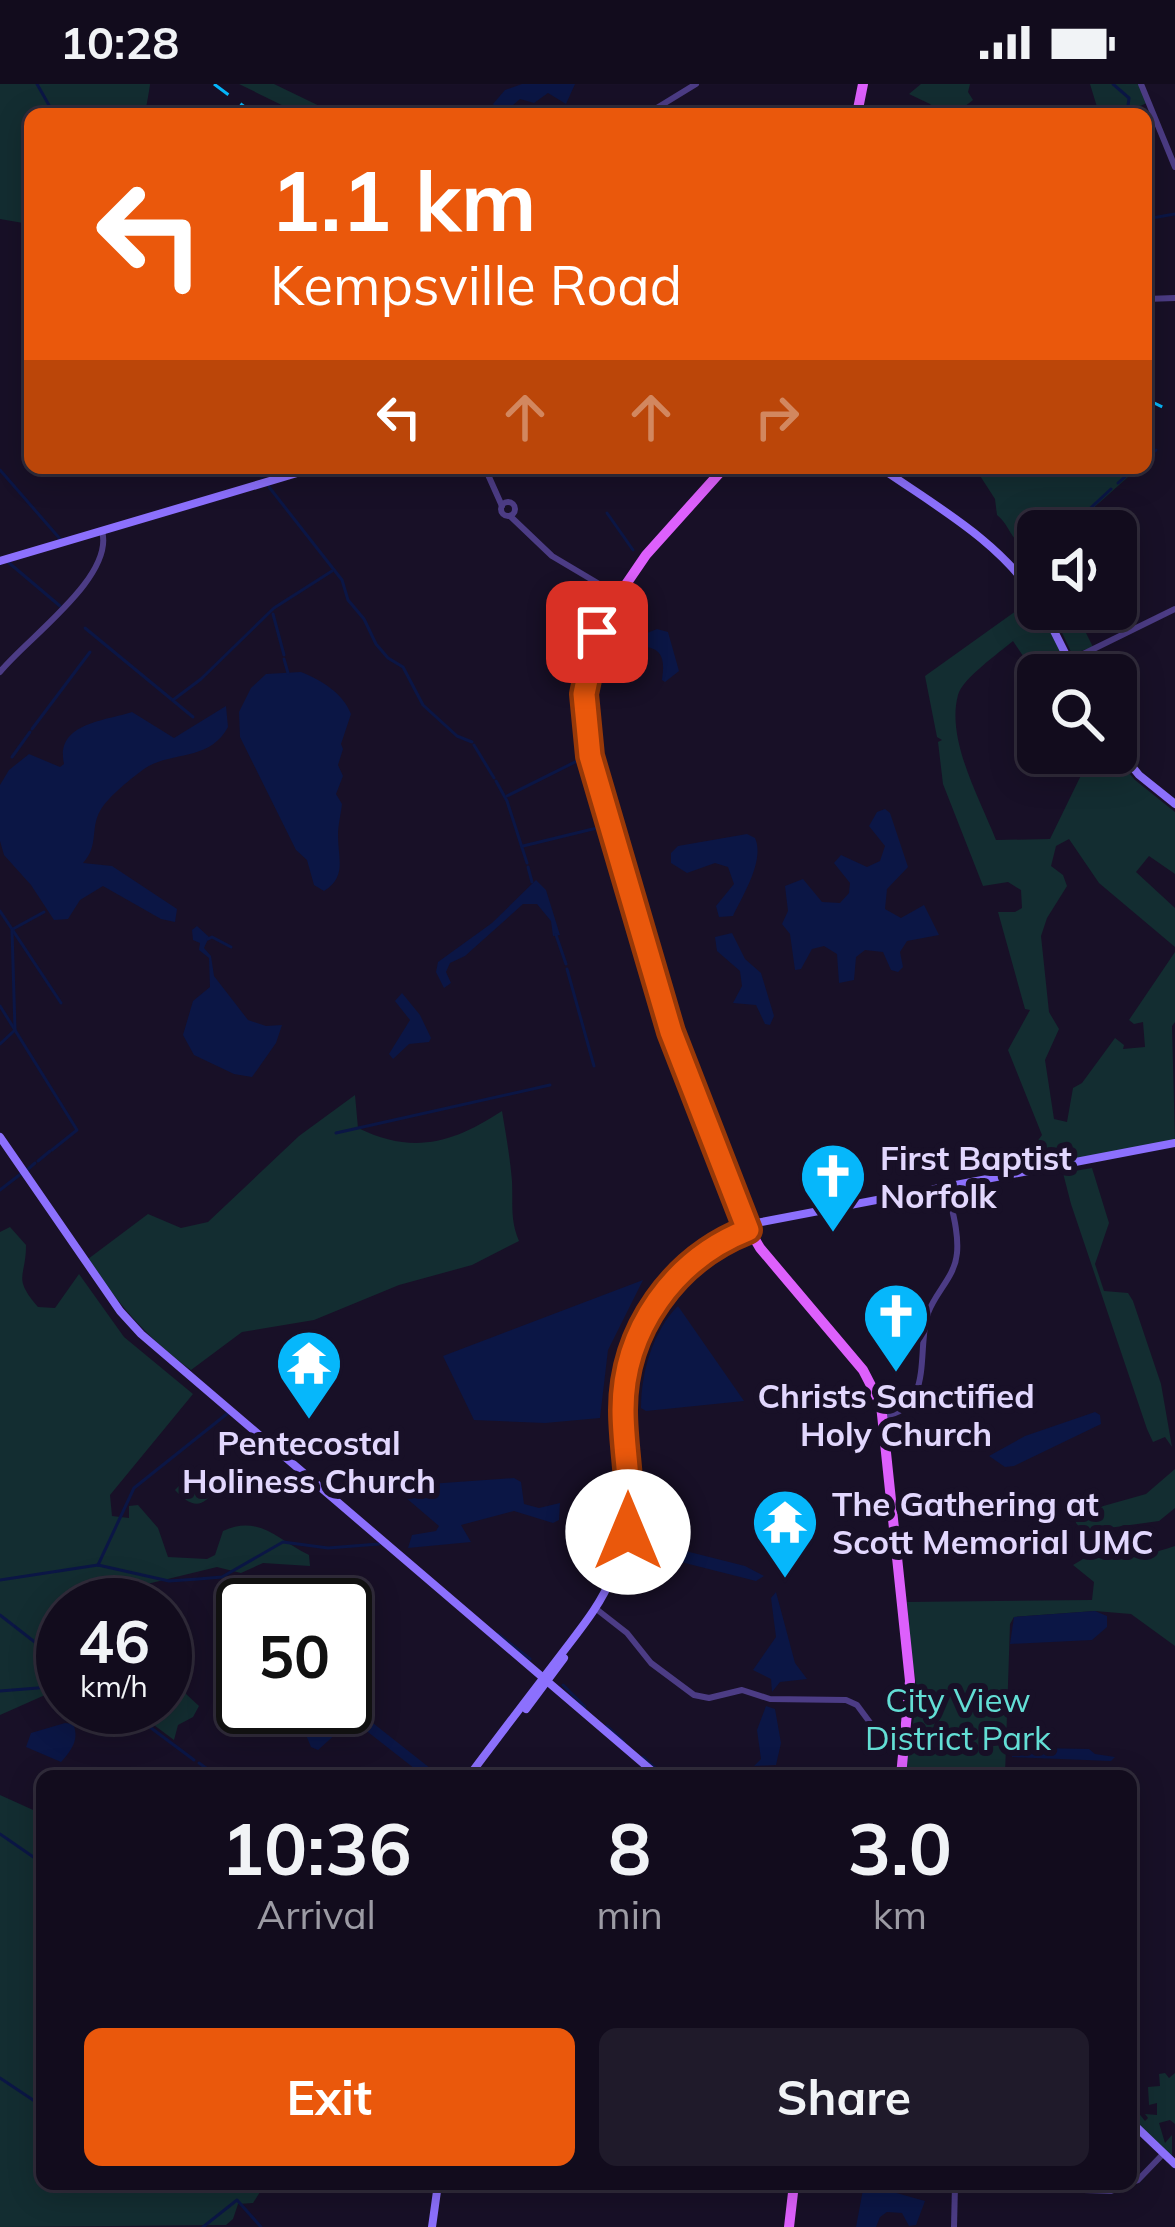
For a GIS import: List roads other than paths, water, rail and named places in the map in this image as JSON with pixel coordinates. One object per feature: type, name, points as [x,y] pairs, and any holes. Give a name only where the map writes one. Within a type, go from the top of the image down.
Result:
[{"type":"main road","points":[[0,561],[292,474]]},
{"type":"main road","points":[[715,474],[650,542],[593,628],[579,701],[582,745],[667,1035],[744,1229],[863,1370],[881,1414],[904,1673],[899,1770]]},
{"type":"main road","points":[[892,474],[983,539],[1017,571]]},
{"type":"main road","points":[[1137,774],[1175,807]]},
{"type":"main road","points":[[0,1137],[138,1331],[652,1770]]},
{"type":"main road","points":[[476,1770],[597,1610],[625,1551],[627,1485],[619,1399],[625,1360],[636,1330],[671,1277],[713,1242],[744,1229],[1175,1145]]},
{"type":"main road","points":[[1137,2128],[1175,2164]]},
{"type":"main road","points":[[434,2227],[439,2190]]},
{"type":"main road","points":[[791,2227],[795,2190]]},
{"type":"street","points":[[656,108],[696,84]]},
{"type":"street","points":[[1152,111],[1175,167]]},
{"type":"street","points":[[490,474],[505,504],[514,505],[513,514],[544,550],[614,592]]},
{"type":"street","points":[[0,672],[58,616],[86,579],[104,551],[102,531]]},
{"type":"street","points":[[1083,654],[1175,609]]},
{"type":"street","points":[[881,1414],[905,1409],[915,1392],[928,1314],[957,1257],[947,1188]]},
{"type":"street","points":[[597,1610],[626,1633],[647,1660],[698,1697],[742,1690],[770,1699],[846,1700],[874,1728],[903,1735]]},
{"type":"street","points":[[1137,2180],[1164,2153]]},
{"type":"street","points":[[954,2227],[956,2190]]},
{"type":"waterway","points":[[37,84],[51,108]]},
{"type":"waterway","points":[[1113,84],[1129,98],[1128,108]]},
{"type":"waterway","points":[[1152,218],[1175,214]]},
{"type":"waterway","points":[[1152,453],[1156,450]]},
{"type":"waterway","points":[[0,470],[61,540]]},
{"type":"waterway","points":[[257,474],[262,477]]},
{"type":"waterway","points":[[1118,483],[1128,474]]},
{"type":"waterway","points":[[269,487],[342,580],[348,600],[376,644],[403,667],[423,705],[457,736],[472,742]]},
{"type":"waterway","points":[[1088,510],[1111,489]]},
{"type":"waterway","points":[[607,513],[633,550]]},
{"type":"waterway","points":[[8,562],[60,606]]},
{"type":"waterway","points":[[173,700],[274,608],[332,571]]},
{"type":"waterway","points":[[273,614],[284,655]]},
{"type":"waterway","points":[[85,628],[193,717]]},
{"type":"waterway","points":[[32,729],[90,652]]},
{"type":"waterway","points":[[284,659],[288,673]]},
{"type":"waterway","points":[[12,757],[30,732]]},
{"type":"waterway","points":[[474,745],[494,778]]},
{"type":"waterway","points":[[507,796],[581,759]]},
{"type":"waterway","points":[[496,781],[527,863]]},
{"type":"waterway","points":[[523,846],[601,827]]},
{"type":"waterway","points":[[528,867],[532,882]]},
{"type":"waterway","points":[[0,911],[61,1003]]},
{"type":"waterway","points":[[13,929],[44,912]]},
{"type":"waterway","points":[[0,1044],[15,1030],[12,930]]},
{"type":"waterway","points":[[556,935],[566,964]]},
{"type":"waterway","points":[[208,939],[231,947]]},
{"type":"waterway","points":[[567,969],[594,1066]]},
{"type":"waterway","points":[[0,1006],[77,1130],[52,1150]]},
{"type":"waterway","points":[[336,1133],[550,1085]]},
{"type":"waterway","points":[[38,1161],[50,1151]]},
{"type":"waterway","points":[[27,1170],[35,1163]]},
{"type":"waterway","points":[[0,1190],[22,1173]]},
{"type":"waterway","points":[[98,1565],[134,1488],[228,1413]]},
{"type":"waterway","points":[[0,1580],[98,1565],[169,1581],[222,1577],[283,1542],[328,1548],[379,1544]]},
{"type":"waterway","points":[[0,1615],[36,1643]]},
{"type":"waterway","points":[[498,1634],[530,1659]]},
{"type":"waterway","points":[[563,1685],[585,1707]]},
{"type":"waterway","points":[[0,1691],[36,1688]]},
{"type":"waterway","points":[[607,1726],[624,1742]]},
{"type":"waterway","points":[[159,1734],[194,1760]]},
{"type":"waterway","points":[[643,1757],[657,1770]]},
{"type":"waterway","points":[[199,1763],[209,1770]]},
{"type":"waterway","points":[[0,1834],[36,1859]]},
{"type":"waterway","points":[[0,2078],[36,2102]]},
{"type":"waterway","points":[[203,2227],[237,2200],[261,2227]]},
{"type":"railway","points":[[214,84],[246,108]]},
{"type":"railway","points":[[1152,402],[1175,413]]},
{"type":"place","name":"First Baptist Norfolk","points":[[833,1235]]},
{"type":"place","name":"Christs Sanctified Holy Church","points":[[896,1375]]},
{"type":"place","name":"Pentecostal Holiness Church","points":[[309,1422]]},
{"type":"place","name":"The Gathering at Scott Memorial UMC","points":[[785,1581]]},
{"type":"park label","name":"City View District Park","points":[[958,1718]]}]
